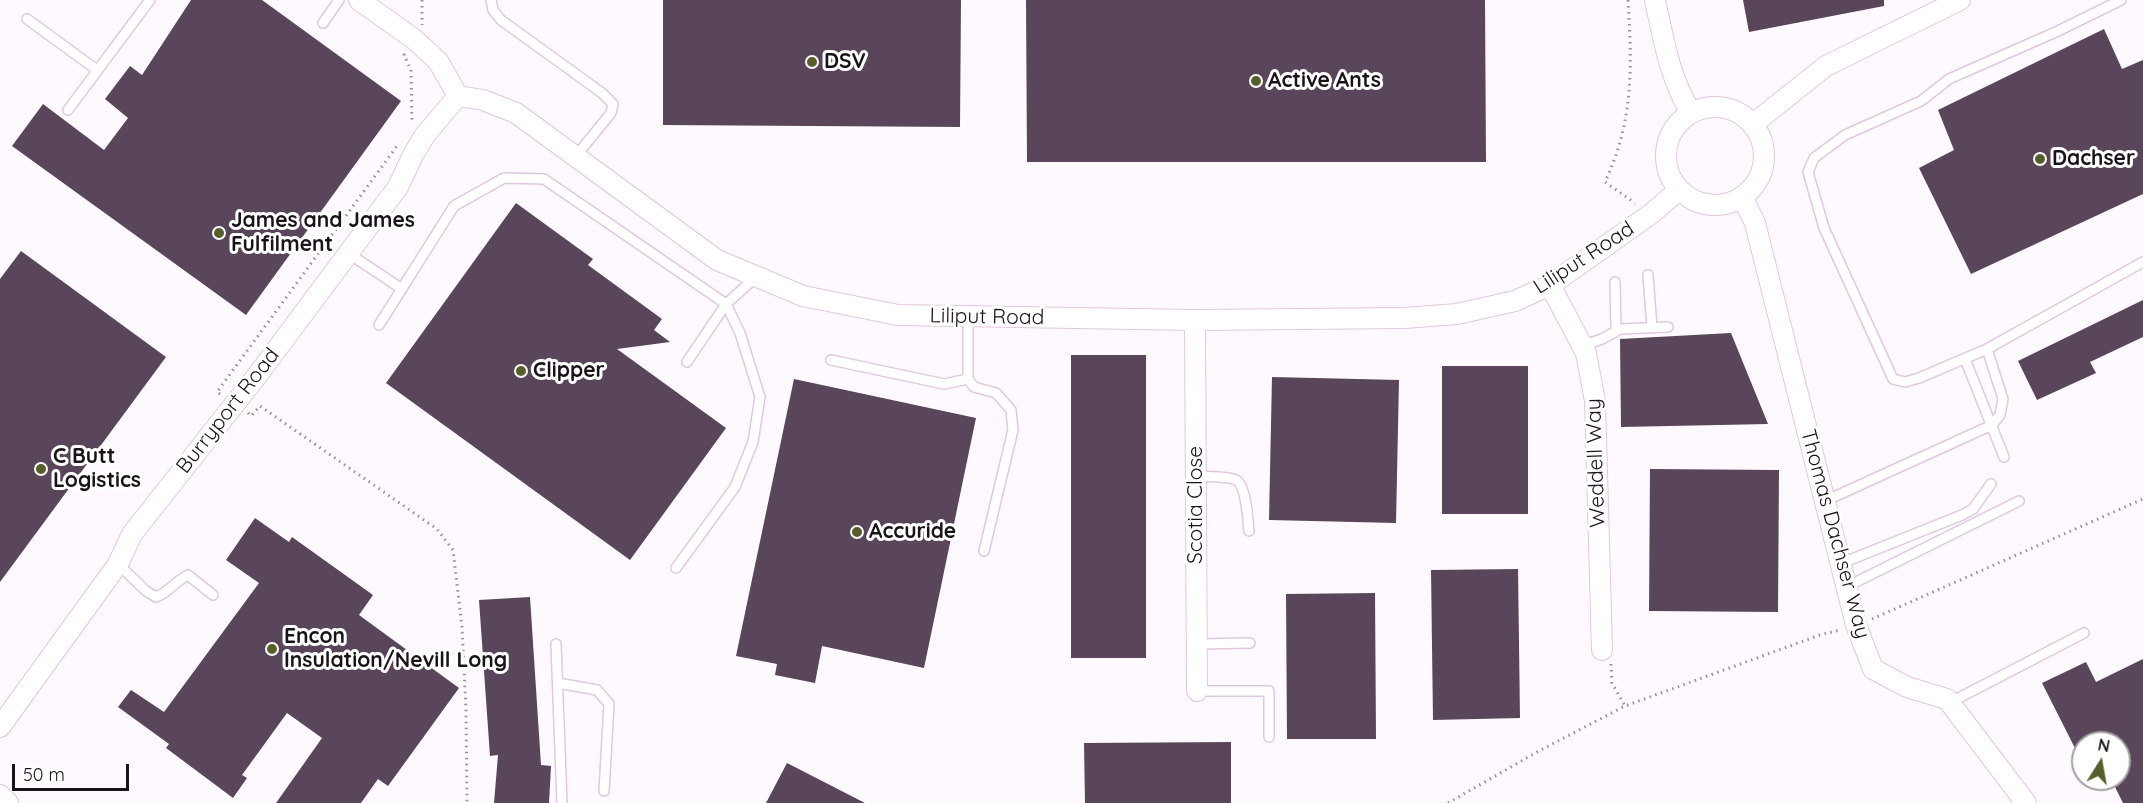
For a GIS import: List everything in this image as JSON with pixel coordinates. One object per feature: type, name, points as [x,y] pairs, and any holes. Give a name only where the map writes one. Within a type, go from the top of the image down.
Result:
[{"type":"street","points":[[359,0],[414,39],[438,61],[458,96]]},
{"type":"street","points":[[1655,0],[1678,91],[1691,113]]},
{"type":"street","points":[[1753,124],[1826,66],[1960,0]]},
{"type":"street","name":"Liliput Road","points":[[458,96],[483,100],[516,113],[717,260],[803,296],[898,315],[1195,320],[1404,318],[1457,314],[1515,301],[1550,285],[1651,214],[1679,190]]},
{"type":"street","name":"Burryport Road","points":[[0,727],[118,564],[132,534],[256,377],[398,187],[413,155],[426,135],[458,96]]},
{"type":"street","points":[[1706,108],[1721,108],[1736,112],[1753,124],[1763,146],[1764,161],[1761,175],[1753,188],[1742,197],[1730,203],[1709,205],[1690,199],[1679,190],[1671,178],[1666,164],[1666,149],[1671,134],[1691,113],[1706,108]]},
{"type":"street","name":"Thomas Dachser Way","points":[[1742,197],[1755,222],[1856,625],[1873,669],[1907,687],[1947,699],[2026,803]]},
{"type":"street","name":"Weddell Way","points":[[1550,285],[1586,353],[1595,401],[1602,650]]},
{"type":"street","name":"Scotia Close","points":[[1195,320],[1197,691]]},
{"type":"street","points":[[0,795],[8,803]]},
{"type":"lane","points":[[68,110],[150,0]]},
{"type":"lane","points":[[323,23],[339,0]]},
{"type":"lane","points":[[491,0],[493,10],[501,20],[602,93],[613,104],[611,113],[576,156]]},
{"type":"lane","points":[[2121,0],[2058,31],[1949,79],[1921,100],[1845,135],[1814,158],[1808,172],[1824,228],[1893,379],[1905,382],[1965,360],[2143,262]]},
{"type":"lane","points":[[27,19],[97,70]]},
{"type":"lane","points":[[379,325],[454,206],[504,178],[544,179],[726,304],[740,333],[760,397],[753,442],[735,487],[676,568]]},
{"type":"lane","points":[[348,253],[402,289]]},
{"type":"lane","points":[[1648,275],[1652,328]]},
{"type":"lane","points":[[687,362],[726,304],[757,276]]},
{"type":"lane","points":[[1615,282],[1616,330]]},
{"type":"lane","points":[[968,316],[968,379],[974,387],[996,393],[1011,410],[1013,430],[984,551]]},
{"type":"lane","points":[[1582,346],[1602,339],[1616,330],[1668,327]]},
{"type":"lane","points":[[1825,501],[1992,425],[2000,415],[2003,399],[1987,349]]},
{"type":"lane","points":[[831,360],[944,384],[968,379]]},
{"type":"lane","points":[[1965,360],[2004,457]]},
{"type":"lane","points":[[1196,476],[1231,479],[1239,483],[1244,492],[1249,531]]},
{"type":"lane","points":[[1842,563],[1967,513],[1973,509],[1991,484]]},
{"type":"lane","points":[[1848,586],[2019,501]]},
{"type":"lane","points":[[118,564],[156,597],[188,575],[213,595]]},
{"type":"lane","points":[[1949,703],[2084,633]]},
{"type":"lane","points":[[1197,644],[1250,643]]},
{"type":"lane","points":[[556,644],[562,803]]},
{"type":"lane","points":[[558,683],[597,690],[609,704],[604,791]]},
{"type":"lane","points":[[1197,691],[1269,691],[1269,737]]},
{"type":"path","points":[[422,0],[422,28]]},
{"type":"path","points":[[1628,0],[1631,42],[1630,101],[1622,141],[1605,182],[1651,214]]},
{"type":"path","points":[[409,48],[404,55],[411,70],[412,125]]},
{"type":"path","points":[[217,392],[398,144]]},
{"type":"path","points":[[251,416],[260,406],[437,529],[453,550],[462,627],[467,803]]},
{"type":"path","points":[[1448,803],[1537,752],[1625,706],[1820,635],[1856,625],[2143,500]]},
{"type":"path","points":[[1602,650],[1611,652],[1612,683],[1625,706]]},
{"type":"building","name":"James and James Fulfilment","points":[[191,0],[262,0],[401,101],[246,315],[12,146],[43,104],[104,150],[128,118],[105,99],[130,66],[142,75]]},
{"type":"building","name":"DSV","points":[[663,0],[961,0],[960,127],[663,125]]},
{"type":"building","name":"Active Ants","points":[[1026,0],[1485,0],[1486,162],[1027,162]]},
{"type":"building","points":[[1743,0],[1884,0],[1884,6],[1749,32]]},
{"type":"building","name":"Dachser","points":[[2104,29],[2122,69],[2143,60],[2143,194],[1971,274],[1919,168],[1954,150],[1938,110]]},
{"type":"building","name":"Clipper","points":[[516,203],[593,259],[588,265],[662,319],[654,330],[670,342],[617,349],[726,428],[630,560],[386,383]]},
{"type":"building","name":"C Butt Logistics","points":[[21,251],[166,357],[0,582],[0,279]]},
{"type":"building","points":[[2143,300],[2143,337],[2090,362],[2096,373],[2037,400],[2018,361]]},
{"type":"building","points":[[1731,333],[1768,424],[1621,427],[1620,339]]},
{"type":"building","points":[[1071,355],[1146,355],[1146,658],[1071,658]]},
{"type":"building","points":[[1442,366],[1528,366],[1528,514],[1442,514]]},
{"type":"building","points":[[1272,377],[1399,380],[1396,523],[1269,520]]},
{"type":"building","name":"Accuride","points":[[794,379],[976,418],[924,668],[822,646],[815,683],[775,675],[777,664],[736,656]]},
{"type":"building","points":[[1650,469],[1779,470],[1778,612],[1649,611]]},
{"type":"building","points":[[255,518],[289,542],[292,537],[373,595],[359,615],[459,688],[388,786],[378,779],[361,803],[276,803],[322,738],[287,713],[242,775],[247,778],[233,798],[166,748],[169,744],[118,707],[131,690],[164,712],[259,583],[226,560]]},
{"type":"building","points":[[1518,569],[1520,718],[1433,720],[1431,570]]},
{"type":"building","points":[[1375,593],[1376,739],[1287,739],[1286,594]]},
{"type":"building","points":[[530,597],[541,765],[551,766],[549,803],[494,803],[498,755],[490,756],[479,600]]},
{"type":"building","points":[[2143,659],[2143,803],[2123,803],[2117,791],[2131,791],[2131,731],[2071,731],[2071,740],[2042,683],[2086,662],[2096,682]]},
{"type":"building","points":[[1231,742],[1231,803],[1085,803],[1084,743]]},
{"type":"building","points":[[787,763],[865,803],[766,803]]},
{"type":"place","name":"DSV","points":[[812,62]]},
{"type":"place","name":"Active Ants","points":[[1256,81]]},
{"type":"place","name":"Dachser","points":[[2040,159]]},
{"type":"place","name":"James and James Fulfilment","points":[[219,233]]},
{"type":"place","name":"Clipper","points":[[521,371]]},
{"type":"place","name":"C Butt Logistics","points":[[41,469]]},
{"type":"place","name":"Accuride","points":[[857,532]]},
{"type":"place","name":"Encon Insulation/Nevill Long","points":[[272,649]]}]
